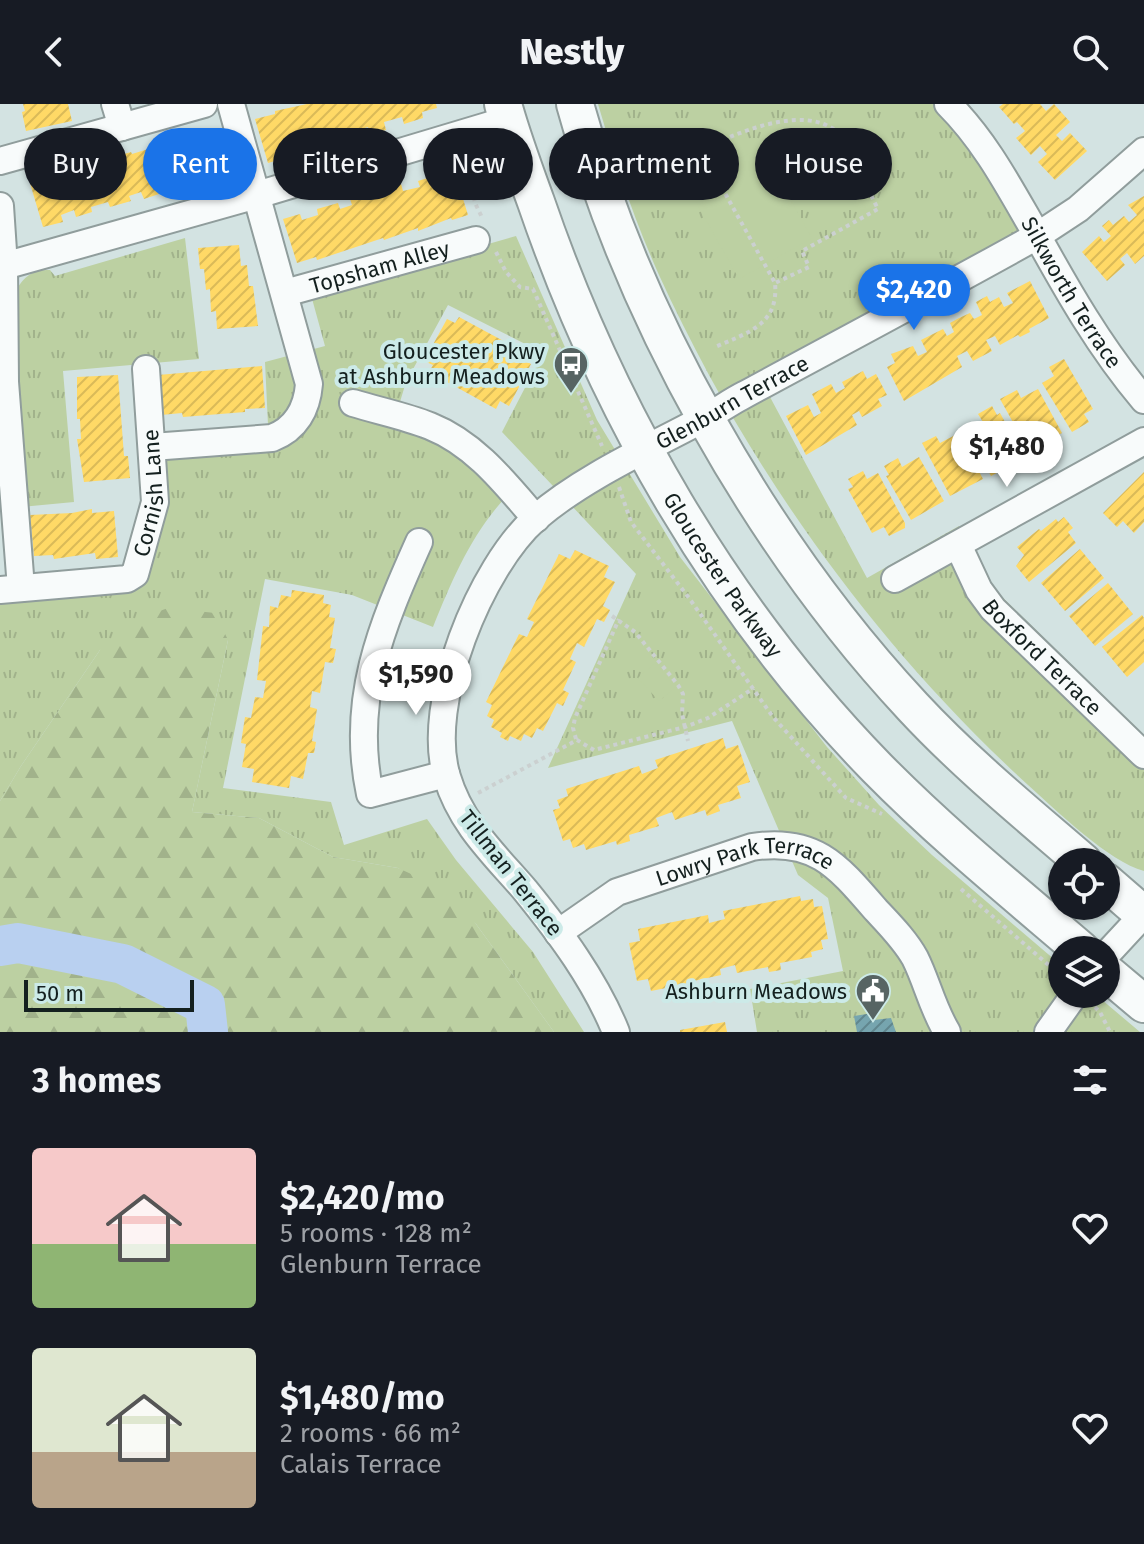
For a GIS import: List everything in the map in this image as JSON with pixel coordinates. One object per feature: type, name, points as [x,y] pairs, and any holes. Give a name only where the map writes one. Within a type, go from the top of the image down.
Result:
[{"type":"main road","points":[[575,104],[583,135],[637,280],[705,418],[763,512],[861,646],[913,707],[1067,848]]},
{"type":"main road","name":"Gloucester Parkway","points":[[505,112],[582,325],[643,449],[688,526],[773,648],[878,768],[1065,936]]},
{"type":"main road","points":[[1120,894],[1144,915]]},
{"type":"main road","points":[[1120,998],[1144,1004]]},
{"type":"street","points":[[0,161],[118,116],[204,104]]},
{"type":"street","points":[[231,104],[238,128]]},
{"type":"street","name":"Silkworth Terrace","points":[[948,104],[992,157],[1086,321],[1119,371],[1144,400]]},
{"type":"street","points":[[152,447],[272,438],[285,433],[296,423],[308,397],[309,384],[257,195],[505,112]]},
{"type":"street","name":"Glenburn Terrace","points":[[643,449],[1037,236],[1078,209],[1144,151]]},
{"type":"street","points":[[4,266],[239,200]]},
{"type":"street","points":[[0,206],[4,266],[10,589]]},
{"type":"street","name":"Topsham Alley","points":[[285,293],[476,240]]},
{"type":"street","name":"Cornish Lane","points":[[10,589],[127,579],[135,574],[155,502],[146,369]]},
{"type":"street","points":[[353,403],[422,423],[461,443],[499,476],[536,519]]},
{"type":"street","points":[[895,579],[1144,441]]},
{"type":"street","name":"Tillman Terrace","points":[[616,1032],[600,996],[558,933],[482,843],[457,804],[446,774],[441,742],[442,712],[447,684],[492,573],[509,547],[536,519],[643,449]]},
{"type":"street","points":[[419,542],[372,662],[364,700],[362,739],[370,794],[446,774]]},
{"type":"street","name":"Boxford Terrace","points":[[958,545],[979,590],[993,609],[1144,755]]},
{"type":"street","name":"Lowry Park Terrace","points":[[558,933],[617,892],[752,847],[771,844],[795,846],[820,854],[839,868],[900,937],[915,959],[934,1011],[947,1032]]},
{"type":"street","points":[[1120,940],[1144,915]]},
{"type":"street","points":[[1048,1032],[1072,1008]]},
{"type":"path","points":[[739,132],[755,124],[781,119],[814,118],[837,131],[878,209],[802,251],[809,267],[775,283]]},
{"type":"path","points":[[715,347],[752,331],[771,314],[776,298],[775,283],[729,200]]},
{"type":"path","points":[[612,616],[635,632],[678,685],[683,694],[682,714],[688,741]]},
{"type":"path","points":[[619,619],[573,728],[577,740],[594,750],[685,727],[708,718],[754,688]]},
{"type":"path","points":[[457,804],[577,740]]},
{"type":"path","points":[[1098,1008],[1110,1032]]},
{"type":"green space","points":[[598,104],[963,104],[1009,160],[1054,237],[770,397],[867,578],[959,526],[996,591],[1144,735],[1144,871],[1120,860],[1120,848],[1102,848],[1083,834],[971,730],[917,672],[818,549],[732,416],[659,275],[629,200],[739,200],[739,128],[605,128]]},
{"type":"green space","points":[[755,150],[755,200],[791,200],[812,238],[739,279],[695,200],[739,200],[739,159]]},
{"type":"green space","points":[[516,236],[597,420],[680,557],[827,747],[879,805],[932,855],[1048,954],[1048,1008],[1112,1008],[1140,1032],[757,1032],[750,989],[843,971],[828,898],[798,875],[732,721],[548,768],[636,574],[502,432],[543,353],[448,305],[406,382],[393,425],[452,451],[478,470],[504,499],[472,544],[433,627],[352,595],[265,579],[223,788],[331,802],[344,845],[427,819],[456,860],[533,952],[584,1032],[554,1032],[476,924],[398,868],[333,857],[259,818],[192,812],[228,640],[100,650],[0,801],[0,597],[128,586],[163,453],[269,446],[265,362],[325,346],[311,295]]},
{"type":"green space","points":[[185,238],[199,359],[63,371],[74,502],[21,507],[16,430],[17,289],[20,284],[30,274],[39,271],[50,270],[55,276]]},
{"type":"green space","points":[[168,608],[215,613],[228,640],[192,812],[259,818],[333,857],[398,868],[444,889],[476,924],[554,1032],[0,1032],[0,801],[100,650],[129,622]]},
{"type":"green space","points":[[655,663],[676,687],[659,701],[638,678]]},
{"type":"building: Homes","points":[[23,104],[68,104],[72,121],[25,128],[22,112],[25,111]]},
{"type":"building: Homes","points":[[307,104],[436,104],[437,108],[422,112],[423,118],[404,124],[402,117],[384,122],[386,128],[273,128],[273,162],[268,163],[255,119],[275,114],[275,111]]},
{"type":"building: Homes","points":[[1003,104],[1040,104],[1046,111],[1054,104],[1070,122],[1056,135],[1062,141],[1070,133],[1087,151],[1055,180],[1038,162],[1047,154],[1040,146],[1031,155],[1016,138],[1025,131],[999,107]]},
{"type":"building: Homes","points":[[143,151],[143,197],[141,192],[129,196],[131,201],[110,207],[108,202],[91,207],[92,212],[76,217],[74,210],[61,215],[63,222],[43,227],[35,200],[127,200],[127,153]]},
{"type":"building: Homes","points":[[423,179],[423,200],[463,200],[468,215],[317,260],[316,257],[297,263],[283,219],[300,214],[302,220],[318,215],[317,209],[338,203],[340,209],[352,205],[350,200],[407,200],[407,190],[420,187],[418,181]]},
{"type":"building: Homes","points":[[1144,196],[1144,256],[1135,264],[1127,253],[1120,259],[1125,265],[1107,281],[1082,252],[1099,236],[1104,242],[1111,236],[1102,226],[1109,220],[1113,225],[1124,216],[1129,222],[1137,215],[1128,205]]},
{"type":"building: Homes","points":[[239,245],[241,266],[247,265],[249,286],[253,286],[258,326],[217,329],[216,311],[211,312],[210,289],[206,290],[198,248]]},
{"type":"building: Homes","points":[[1030,281],[1049,318],[1029,329],[1030,332],[1000,345],[995,336],[986,340],[992,351],[973,361],[967,351],[957,356],[962,367],[904,401],[887,367],[895,363],[891,354],[913,346],[918,356],[927,352],[921,340],[943,329],[947,336],[954,332],[950,323],[970,313],[974,319],[982,315],[976,302],[987,296],[990,302],[999,297],[1004,307],[1013,303],[1007,293]]},
{"type":"building: Homes","points":[[459,317],[526,353],[522,359],[531,364],[509,406],[500,401],[496,409],[429,372],[433,365],[424,361],[447,319],[455,323]]},
{"type":"building: Homes","points":[[1064,359],[1093,409],[1084,414],[1089,422],[1072,432],[1042,383],[1054,376],[1049,367]]},
{"type":"building: Homes","points":[[262,366],[265,408],[183,417],[182,413],[161,415],[158,375]]},
{"type":"building: Homes","points":[[863,371],[867,379],[876,374],[887,395],[878,399],[882,406],[862,417],[859,411],[852,415],[857,425],[806,455],[786,416],[808,405],[814,417],[821,413],[812,394],[831,384],[836,393],[845,388],[842,382]]},
{"type":"building: Homes","points":[[118,375],[124,456],[128,456],[130,478],[84,482],[77,439],[81,439],[80,419],[77,419],[77,377]]},
{"type":"building: Homes","points":[[1038,389],[1062,433],[1029,451],[1000,399],[1017,390],[1021,398]]},
{"type":"building: Homes","points":[[992,406],[997,415],[1000,413],[1025,458],[991,476],[967,432],[983,422],[978,414]]},
{"type":"building: Homes","points":[[959,433],[983,479],[950,496],[922,443],[936,436],[940,443]]},
{"type":"building: Homes","points":[[919,457],[944,501],[911,520],[886,476],[889,475],[884,466],[898,458],[902,467]]},
{"type":"building: Homes","points":[[863,471],[867,479],[878,473],[905,528],[889,536],[884,527],[872,533],[848,489],[853,487],[848,479]]},
{"type":"building: Homes","points":[[1144,472],[1144,522],[1134,533],[1123,521],[1117,527],[1103,513]]},
{"type":"building: Homes","points":[[92,509],[92,513],[114,511],[118,557],[96,559],[95,553],[54,559],[53,555],[34,556],[30,515]]},
{"type":"building: Homes","points":[[1064,517],[1073,528],[1068,532],[1076,543],[1029,582],[1016,566],[1024,555],[1017,547],[1039,529],[1041,531],[1056,519],[1058,522]]},
{"type":"building: Homes","points":[[1080,549],[1104,578],[1065,611],[1041,583]]},
{"type":"building: Homes","points":[[575,550],[609,566],[604,577],[615,582],[603,606],[610,610],[604,622],[597,619],[584,647],[577,643],[570,659],[576,662],[563,690],[569,693],[563,706],[557,703],[543,731],[537,728],[532,738],[524,734],[521,741],[510,736],[508,741],[491,727],[494,720],[487,716],[492,705],[486,702],[519,634],[527,637],[534,622],[527,619],[559,554],[570,559]]},
{"type":"building: Homes","points":[[1108,583],[1133,614],[1095,646],[1069,616]]},
{"type":"building: Homes","points":[[292,590],[324,595],[323,603],[331,605],[329,617],[335,618],[330,648],[336,649],[333,663],[325,662],[320,693],[312,691],[310,707],[317,709],[312,741],[316,742],[314,753],[308,753],[303,779],[291,776],[289,788],[252,782],[254,769],[242,767],[246,744],[241,743],[245,717],[251,718],[255,697],[263,698],[266,681],[257,680],[263,626],[269,627],[270,606],[278,608],[281,595],[291,597]]},
{"type":"building: Homes","points":[[1142,615],[1144,662],[1127,677],[1102,647]]},
{"type":"building: Homes","points":[[723,738],[726,749],[738,745],[750,782],[737,786],[741,798],[718,805],[720,811],[707,816],[705,810],[675,820],[672,812],[656,818],[659,826],[629,835],[630,841],[617,845],[616,841],[586,850],[584,844],[573,848],[570,839],[563,841],[553,810],[560,808],[557,800],[568,796],[566,789],[639,766],[642,774],[658,768],[655,760]]},
{"type":"building: Homes","points":[[800,896],[801,901],[813,899],[814,907],[822,906],[828,939],[821,940],[823,949],[811,952],[812,957],[780,963],[781,970],[769,972],[768,967],[737,973],[735,965],[720,969],[721,975],[689,982],[690,989],[677,991],[676,986],[651,991],[648,979],[637,981],[629,943],[640,941],[638,929],[708,915],[709,923],[725,919],[723,911]]},
{"type":"building: Homes","points":[[725,1022],[727,1032],[680,1032],[680,1030]]},
{"type":"building: Public","name":"Ashburn Meadows","points":[[873,1013],[874,1020],[891,1018],[896,1032],[857,1032],[854,1016]]},
{"type":"waterway","points":[[0,946],[18,943],[123,964],[205,1005],[208,1032]]},
{"type":"place","name":"Gloucester Pkwy at Ashburn Meadows","points":[[571,395]]},
{"type":"place","name":"Ashburn Meadows","points":[[873,1022]]}]
